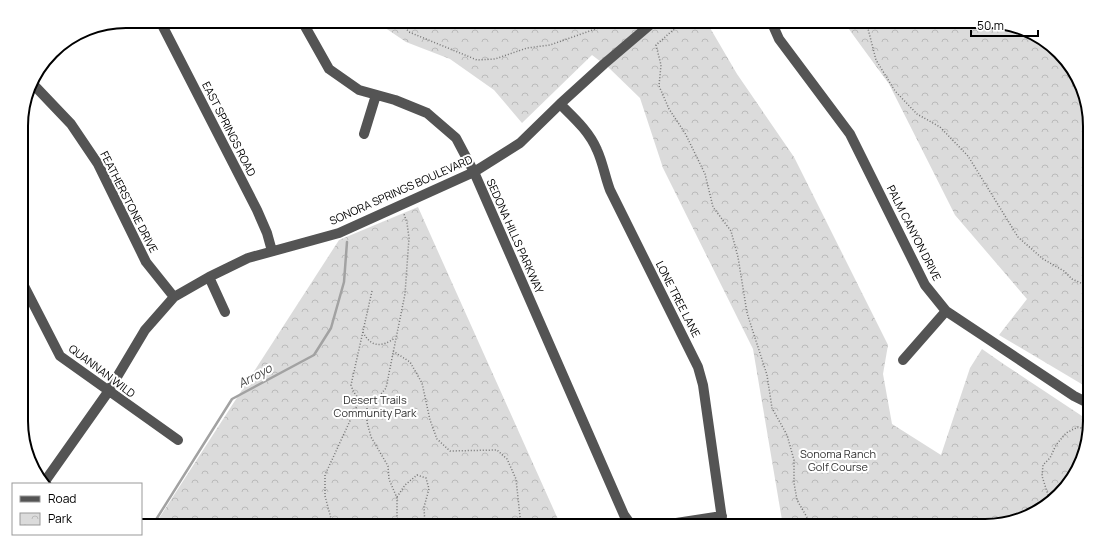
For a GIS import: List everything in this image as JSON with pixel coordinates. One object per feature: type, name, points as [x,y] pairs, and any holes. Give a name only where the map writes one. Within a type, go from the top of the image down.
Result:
[{"type":"street","name":"EAST SPRINGS ROAD","points":[[164,28],[257,210],[267,233],[272,251]]},
{"type":"street","name":"SEDONA HILLS PARKWAY","points":[[306,28],[329,69],[360,90],[395,100],[427,113],[456,138],[474,172],[627,519]]},
{"type":"street","name":"SONORA SPRINGS BOULEVARD","points":[[48,479],[108,392],[145,330],[174,297],[209,277],[248,258],[339,233],[474,172],[520,143],[560,104],[646,28]]},
{"type":"street","name":"PALM CANYON DRIVE","points":[[774,28],[779,39],[850,134],[925,285],[946,311],[1083,400]]},
{"type":"street","name":"FEATHERSTONE DRIVE","points":[[36,87],[71,124],[83,141],[98,164],[146,262],[174,297]]},
{"type":"street","points":[[364,134],[376,95]]},
{"type":"street","name":"LONE TREE LANE","points":[[560,104],[580,124],[594,144],[610,190],[698,367],[703,385],[722,519]]},
{"type":"street","points":[[209,277],[225,312]]},
{"type":"street","name":"QUANNAN WILD","points":[[28,294],[60,356],[108,392],[178,440]]},
{"type":"street","points":[[903,360],[946,311]]},
{"type":"path","points":[[405,28],[409,32],[477,60],[495,59],[527,48],[550,45],[599,28]]},
{"type":"path","points":[[674,28],[656,45],[661,64],[659,86],[669,109],[685,133],[706,174],[713,207],[731,231],[738,256],[747,313],[767,375],[772,408],[787,435],[794,460],[794,483],[797,500],[808,519]]},
{"type":"path","points":[[868,28],[876,60],[895,91],[917,114],[940,128],[968,156],[1018,237],[1043,259],[1064,271],[1072,279],[1083,284]]},
{"type":"path","points":[[372,291],[351,385],[353,394],[367,402],[376,401],[386,388],[405,294],[409,238],[407,223],[400,205]]},
{"type":"path","points":[[363,332],[366,338],[372,343],[380,345],[387,344],[396,338]]},
{"type":"path","points":[[393,351],[410,362],[419,378],[422,384],[430,420],[437,439],[450,451],[497,450],[507,459],[516,479],[520,519]]},
{"type":"path","points":[[331,519],[325,496],[325,475],[360,399]]},
{"type":"path","points":[[367,402],[367,422],[371,437],[388,466],[389,479],[396,498],[397,519]]},
{"type":"path","points":[[1048,496],[1042,476],[1043,465],[1050,458],[1056,445],[1066,433],[1078,427],[1082,428]]},
{"type":"path","points":[[396,498],[405,485],[417,475],[426,478],[429,489],[424,508],[425,519]]},
{"type":"green space","name":"Sonoma Ranch Golf Course","points":[[385,28],[710,28],[737,74],[794,157],[888,345],[883,374],[892,424],[941,455],[970,368],[982,349],[1083,417],[1080,446],[1076,458],[1059,486],[1050,495],[1028,509],[1016,514],[991,519],[782,519],[753,349],[663,168],[640,98],[609,68],[592,55],[522,123],[494,90],[450,59],[406,42]]},
{"type":"green space","points":[[848,28],[985,28],[1004,30],[1028,38],[1050,52],[1063,66],[1076,89],[1080,101],[1083,126],[1083,385],[999,335],[1027,299],[955,215],[889,84]]},
{"type":"green space","name":"Desert Trails Community Park","points":[[418,207],[558,519],[159,519],[339,240]]},
{"type":"waterway","name":"Arroyo","points":[[156,519],[232,399],[314,355],[331,328],[344,282],[347,242]]}]
